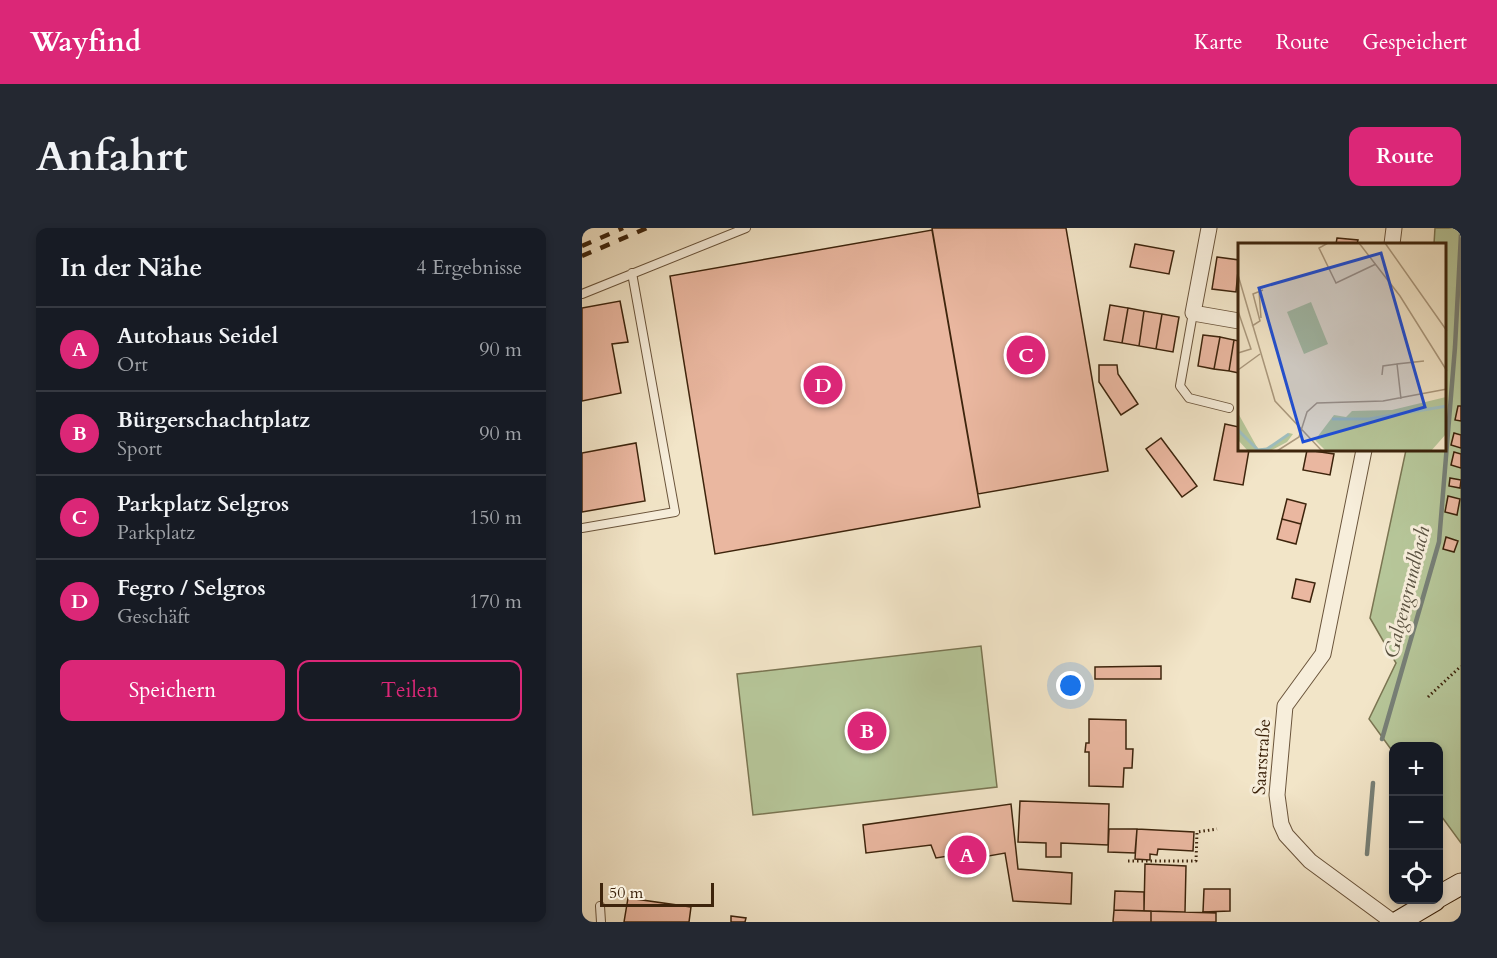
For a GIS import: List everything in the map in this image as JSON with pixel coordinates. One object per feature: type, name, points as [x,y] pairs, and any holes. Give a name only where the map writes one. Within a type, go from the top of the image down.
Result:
[{"type":"main road","points":[[1443,894],[1461,884]]},
{"type":"main road","points":[[1398,922],[1427,904]]},
{"type":"street","points":[[1209,228],[1193,313],[1238,321]]},
{"type":"street","points":[[1392,243],[1394,228]]},
{"type":"street","name":"Saarstraße","points":[[1364,452],[1323,654],[1285,706],[1277,795],[1281,824],[1286,835],[1310,861],[1393,922]]},
{"type":"lane","points":[[582,294],[746,228]]},
{"type":"lane","points":[[582,528],[675,512],[632,273]]},
{"type":"lane","points":[[1193,313],[1180,386],[1189,398],[1228,408]]},
{"type":"lane","points":[[600,906],[601,922]]},
{"type":"path","points":[[1428,697],[1461,666]]},
{"type":"path","points":[[1128,861],[1196,861],[1197,832],[1217,829]]},
{"type":"green space","points":[[1435,228],[1461,228],[1461,843],[1443,818],[1443,742],[1389,742],[1389,746],[1369,719],[1396,663],[1370,618],[1406,452],[1446,452],[1446,243],[1434,243]]},
{"type":"green space","points":[[981,646],[997,787],[753,815],[737,674]]},
{"type":"building","points":[[932,228],[1066,228],[1108,471],[978,494]]},
{"type":"building","points":[[932,230],[980,507],[715,554],[670,276]]},
{"type":"building","points":[[1337,238],[1358,240],[1357,243],[1336,243]]},
{"type":"building","points":[[1135,244],[1174,251],[1169,274],[1130,267]]},
{"type":"building","points":[[1217,257],[1238,260],[1236,292],[1212,289]]},
{"type":"building","points":[[620,301],[628,342],[612,344],[621,393],[582,401],[582,308]]},
{"type":"building","points":[[1110,305],[1128,308],[1122,343],[1104,340]]},
{"type":"building","points":[[1128,308],[1144,311],[1139,346],[1122,343]]},
{"type":"building","points":[[1144,311],[1162,314],[1156,349],[1139,346]]},
{"type":"building","points":[[1162,314],[1179,317],[1173,352],[1156,349]]},
{"type":"building","points":[[1203,335],[1220,337],[1214,369],[1198,366]]},
{"type":"building","points":[[1220,337],[1234,340],[1229,371],[1214,369]]},
{"type":"building","points":[[1234,340],[1238,341],[1238,373],[1229,371]]},
{"type":"building","points":[[1099,365],[1117,365],[1118,374],[1138,404],[1121,415],[1099,382]]},
{"type":"building","points":[[1458,406],[1461,406],[1461,421],[1455,420]]},
{"type":"building","points":[[1225,424],[1238,427],[1238,452],[1249,452],[1243,485],[1214,480]]},
{"type":"building","points":[[1454,433],[1461,435],[1461,448],[1451,445]]},
{"type":"building","points":[[1161,438],[1197,486],[1182,497],[1146,449]]},
{"type":"building","points":[[636,443],[645,501],[582,512],[582,453]]},
{"type":"building","points":[[1307,452],[1334,454],[1330,475],[1303,470]]},
{"type":"building","points":[[1454,452],[1461,454],[1461,468],[1451,465]]},
{"type":"building","points":[[1450,478],[1461,480],[1460,488],[1449,486]]},
{"type":"building","points":[[1448,496],[1460,499],[1457,515],[1445,512]]},
{"type":"building","points":[[1287,499],[1306,504],[1301,524],[1282,519]]},
{"type":"building","points":[[1282,519],[1301,524],[1296,544],[1277,539]]},
{"type":"building","points":[[1446,537],[1458,541],[1454,552],[1443,549]]},
{"type":"building","points":[[1296,579],[1315,583],[1310,602],[1292,598]]},
{"type":"building","points":[[1161,666],[1161,679],[1095,679],[1095,667]]},
{"type":"building","points":[[1089,719],[1126,720],[1126,749],[1133,749],[1132,768],[1124,768],[1123,787],[1089,786],[1089,752],[1085,752],[1086,743],[1089,743]]},
{"type":"building","points":[[1020,801],[1109,804],[1108,845],[1061,843],[1061,857],[1046,857],[1046,843],[1018,842]]},
{"type":"building","points":[[1011,804],[1018,869],[1072,873],[1071,904],[1013,901],[1005,853],[949,863],[948,856],[936,858],[931,845],[866,853],[863,825]]},
{"type":"building","points":[[1109,829],[1137,829],[1135,853],[1108,852]]},
{"type":"building","points":[[1137,829],[1194,832],[1193,851],[1158,849],[1157,855],[1150,854],[1150,860],[1135,859]]},
{"type":"building","points":[[1145,864],[1186,866],[1185,912],[1144,911]]},
{"type":"building","points":[[1204,889],[1230,889],[1230,911],[1203,912]]},
{"type":"building","points":[[1115,891],[1144,892],[1144,911],[1114,910]]},
{"type":"building","points":[[628,898],[691,907],[689,922],[624,922]]},
{"type":"building","points":[[1114,910],[1151,911],[1151,922],[1113,922]]},
{"type":"building","points":[[1151,911],[1216,913],[1216,922],[1151,922]]},
{"type":"building","points":[[731,916],[746,918],[745,922],[731,922]]},
{"type":"waterway","name":"Galgengrundbach","points":[[1382,739],[1439,542],[1455,347],[1461,234]]},
{"type":"waterway","name":"Galgengrundbach","points":[[1367,854],[1373,783]]},
{"type":"railway","points":[[582,246],[623,228]]},
{"type":"railway","points":[[582,256],[647,228]]},
{"type":"place","name":"Parkplatz Selgros","points":[[1026,355]]},
{"type":"place","name":"Fegro / Selgros","points":[[823,385]]},
{"type":"place","name":"Bürgerschachtplatz","points":[[867,731]]},
{"type":"place","name":"Autohaus Seidel","points":[[967,855]]}]
